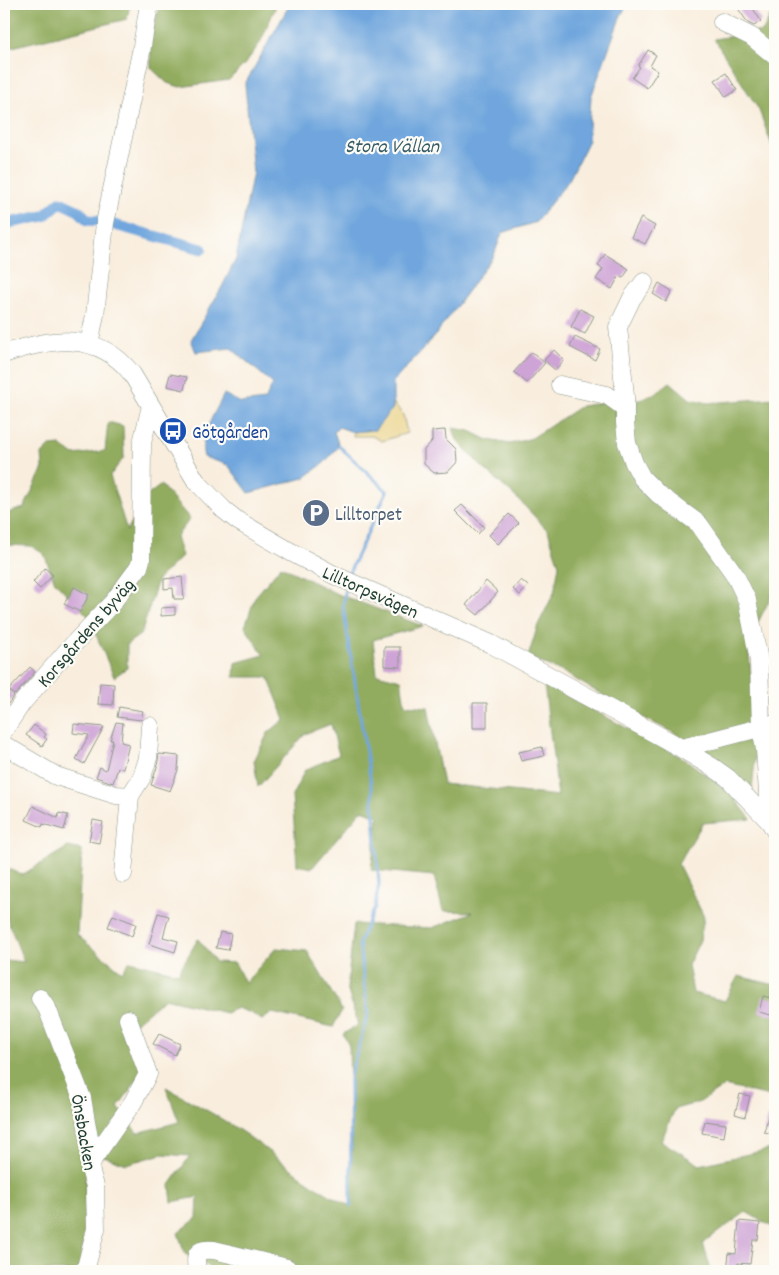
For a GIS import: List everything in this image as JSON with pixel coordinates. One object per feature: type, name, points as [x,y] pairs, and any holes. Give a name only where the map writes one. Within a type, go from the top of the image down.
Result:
[{"type":"street","points":[[89,344],[95,315],[105,223],[141,52],[149,4]]},
{"type":"street","points":[[722,22],[752,38],[775,56]]},
{"type":"street","points":[[644,282],[632,298],[618,327],[625,396],[627,443],[638,473],[658,494],[699,524],[735,575],[748,600],[768,726],[765,750],[773,827]]},
{"type":"street","name":"Lilltorpsvägen","points":[[4,354],[36,344],[56,341],[74,341],[108,351],[120,360],[132,374],[196,481],[224,510],[338,571],[491,644],[682,748],[728,778],[773,827]]},
{"type":"street","points":[[560,385],[607,395],[625,408]]},
{"type":"street","name":"Korsgårdens byväg","points":[[4,730],[22,703],[112,602],[139,567],[141,560],[142,443],[151,406]]},
{"type":"street","points":[[123,874],[130,796],[142,777],[148,758],[150,726]]},
{"type":"street","points":[[682,748],[768,726]]},
{"type":"street","points":[[4,745],[56,776],[116,795],[130,796]]},
{"type":"street","name":"Önsbacken","points":[[40,998],[47,1008],[82,1098],[89,1138],[90,1169],[95,1186],[96,1228],[85,1271]]},
{"type":"street","points":[[90,1169],[94,1159],[133,1102],[148,1074],[128,1019]]},
{"type":"street","points":[[197,1271],[196,1257],[199,1251],[206,1249],[287,1268]]},
{"type":"green space","points":[[4,4],[130,4],[127,19],[4,49]]},
{"type":"green space","points":[[160,4],[276,4],[276,6],[260,43],[244,65],[229,80],[180,87],[167,83],[151,68],[150,40]]},
{"type":"green space","points":[[775,6],[775,154],[759,110],[714,39],[763,31]]},
{"type":"green space","points":[[775,240],[775,306],[767,285],[770,253]]},
{"type":"green space","points":[[670,382],[690,399],[708,403],[775,398],[775,589],[748,642],[757,741],[752,789],[676,734],[630,711],[563,672],[528,657],[538,625],[554,593],[559,565],[548,531],[520,501],[478,463],[457,440],[453,428],[470,431],[488,440],[510,444],[532,438],[581,406],[640,400],[655,394]]},
{"type":"green space","points":[[108,422],[123,426],[124,457],[110,476],[127,531],[144,498],[161,485],[190,519],[176,537],[182,556],[158,579],[141,634],[127,644],[127,668],[114,677],[88,616],[55,582],[44,554],[31,546],[4,545],[4,510],[7,513],[24,508],[43,468],[42,454],[50,446],[60,445],[74,455],[105,451]]},
{"type":"green space","points":[[281,566],[335,593],[423,626],[373,640],[377,674],[401,680],[405,705],[428,707],[443,784],[558,796],[544,684],[685,759],[730,793],[751,819],[703,823],[678,864],[704,917],[700,940],[688,965],[693,993],[725,1001],[738,976],[775,985],[775,1097],[724,1086],[700,1102],[675,1109],[661,1141],[700,1165],[775,1148],[775,1243],[774,1228],[746,1212],[703,1243],[711,1271],[210,1271],[210,1267],[185,1254],[178,1233],[197,1218],[198,1197],[172,1202],[170,1185],[190,1156],[162,1154],[126,1164],[104,1156],[86,1158],[84,1233],[80,1271],[4,1271],[4,960],[24,962],[4,911],[4,867],[22,875],[68,847],[82,850],[77,935],[122,972],[130,961],[178,973],[198,939],[216,962],[235,963],[245,983],[276,948],[307,951],[342,1010],[333,1027],[272,1013],[262,1020],[251,1013],[237,1008],[226,1013],[165,998],[122,1034],[144,1070],[118,1107],[137,1133],[179,1122],[166,1087],[233,1126],[305,1179],[351,1206],[352,1145],[349,1046],[343,1034],[358,1025],[347,988],[354,924],[432,928],[473,912],[443,911],[434,876],[371,870],[378,816],[362,810],[312,868],[297,865],[292,796],[305,770],[339,755],[331,724],[305,734],[258,787],[254,761],[268,733],[285,719],[268,677],[234,677],[235,663],[264,655],[245,627],[255,597]]},
{"type":"sand","points":[[393,402],[403,415],[407,433],[382,441],[372,436],[353,436],[353,432],[375,429],[393,408]]},
{"type":"water","name":"Stora Vällan","points":[[290,4],[628,4],[621,15],[591,97],[588,142],[569,180],[536,222],[502,233],[494,255],[434,337],[393,382],[393,408],[375,430],[353,432],[339,427],[334,432],[339,446],[324,463],[304,478],[249,493],[228,465],[204,457],[203,441],[224,394],[241,403],[265,400],[273,384],[231,348],[196,352],[191,340],[236,259],[253,172],[245,84]]},
{"type":"water","points":[[38,212],[44,216],[4,229],[4,219],[18,220]]},
{"type":"building","points":[[735,4],[750,4],[761,21],[754,26],[748,23]]},
{"type":"building","points":[[648,50],[656,55],[650,66],[658,71],[647,88],[632,78]]},
{"type":"building","points":[[726,73],[737,90],[726,97],[715,80]]},
{"type":"building","points":[[641,218],[655,226],[645,244],[631,237]]},
{"type":"building","points":[[605,254],[629,269],[623,278],[619,276],[612,289],[596,279],[603,269],[598,266]]},
{"type":"building","points":[[659,283],[672,291],[666,302],[653,294]]},
{"type":"building","points":[[580,309],[594,316],[585,334],[571,327]]},
{"type":"building","points":[[575,337],[600,349],[595,360],[570,347]]},
{"type":"building","points":[[554,350],[564,360],[555,370],[544,360]]},
{"type":"building","points":[[532,352],[545,363],[527,383],[514,372]]},
{"type":"building","points":[[170,374],[187,377],[184,390],[167,386]]},
{"type":"building","points":[[445,430],[446,439],[456,449],[457,462],[448,472],[434,473],[424,464],[424,450],[432,441],[432,431]]},
{"type":"building","points":[[462,505],[484,527],[478,534],[455,511]]},
{"type":"building","points":[[509,514],[519,523],[498,544],[489,535]]},
{"type":"building","points":[[45,568],[53,575],[40,589],[33,582]]},
{"type":"building","points":[[182,577],[184,599],[174,599],[173,588],[164,589],[164,579]]},
{"type":"building","points":[[521,580],[528,586],[520,595],[513,589]]},
{"type":"building","points":[[486,581],[498,592],[478,615],[466,605]]},
{"type":"building","points":[[74,587],[89,595],[80,612],[64,604]]},
{"type":"building","points":[[175,607],[175,615],[161,616],[161,608]]},
{"type":"building","points":[[384,647],[400,647],[400,667],[384,666]]},
{"type":"building","points":[[30,667],[35,672],[15,695],[9,690]]},
{"type":"building","points":[[100,683],[114,684],[113,705],[98,704]]},
{"type":"building","points":[[4,687],[14,696],[4,709]]},
{"type":"building","points":[[473,703],[487,703],[487,728],[473,728]]},
{"type":"building","points":[[119,707],[143,711],[141,720],[117,717]]},
{"type":"building","points":[[116,722],[123,723],[121,742],[129,744],[123,769],[118,768],[113,783],[96,777],[100,767],[106,770],[113,740],[110,740]]},
{"type":"building","points":[[74,724],[104,727],[84,764],[76,759],[89,735],[73,733]]},
{"type":"building","points":[[34,725],[46,734],[44,737],[47,739],[42,746],[26,735]]},
{"type":"building","points":[[542,747],[544,756],[521,761],[519,752]]},
{"type":"building","points":[[159,754],[179,756],[178,770],[170,791],[151,785]]},
{"type":"building","points":[[33,806],[58,818],[59,813],[68,815],[64,830],[43,824],[42,827],[26,820]]},
{"type":"building","points":[[93,820],[103,822],[99,843],[89,841]]},
{"type":"building","points":[[158,913],[169,916],[163,937],[178,941],[175,952],[149,944]]},
{"type":"building","points":[[113,915],[136,924],[132,936],[108,927]]},
{"type":"building","points":[[220,932],[231,934],[228,950],[216,948]]},
{"type":"building","points":[[763,996],[775,999],[775,1016],[759,1012]]},
{"type":"building","points":[[159,1034],[180,1044],[175,1055],[153,1044]]},
{"type":"building","points":[[740,1094],[750,1096],[745,1117],[735,1114]]},
{"type":"building","points":[[768,1117],[775,1118],[775,1134],[764,1132]]},
{"type":"building","points":[[705,1121],[726,1124],[724,1137],[702,1133]]},
{"type":"building","points":[[739,1221],[760,1223],[758,1240],[753,1240],[750,1264],[738,1263],[737,1271],[727,1271],[729,1253],[736,1254]]},
{"type":"waterway","points":[[4,224],[44,216],[60,202],[79,211],[88,220],[100,221]]},
{"type":"waterway","points":[[111,224],[202,249]]},
{"type":"waterway","points":[[339,446],[387,491],[348,575]]},
{"type":"waterway","points":[[346,586],[343,606],[372,790],[379,884],[375,907],[359,943],[368,1014],[350,1076],[351,1206]]},
{"type":"place","name":"Götgården","points":[[173,431]]},
{"type":"place","name":"Lilltorpet","points":[[316,513]]}]
